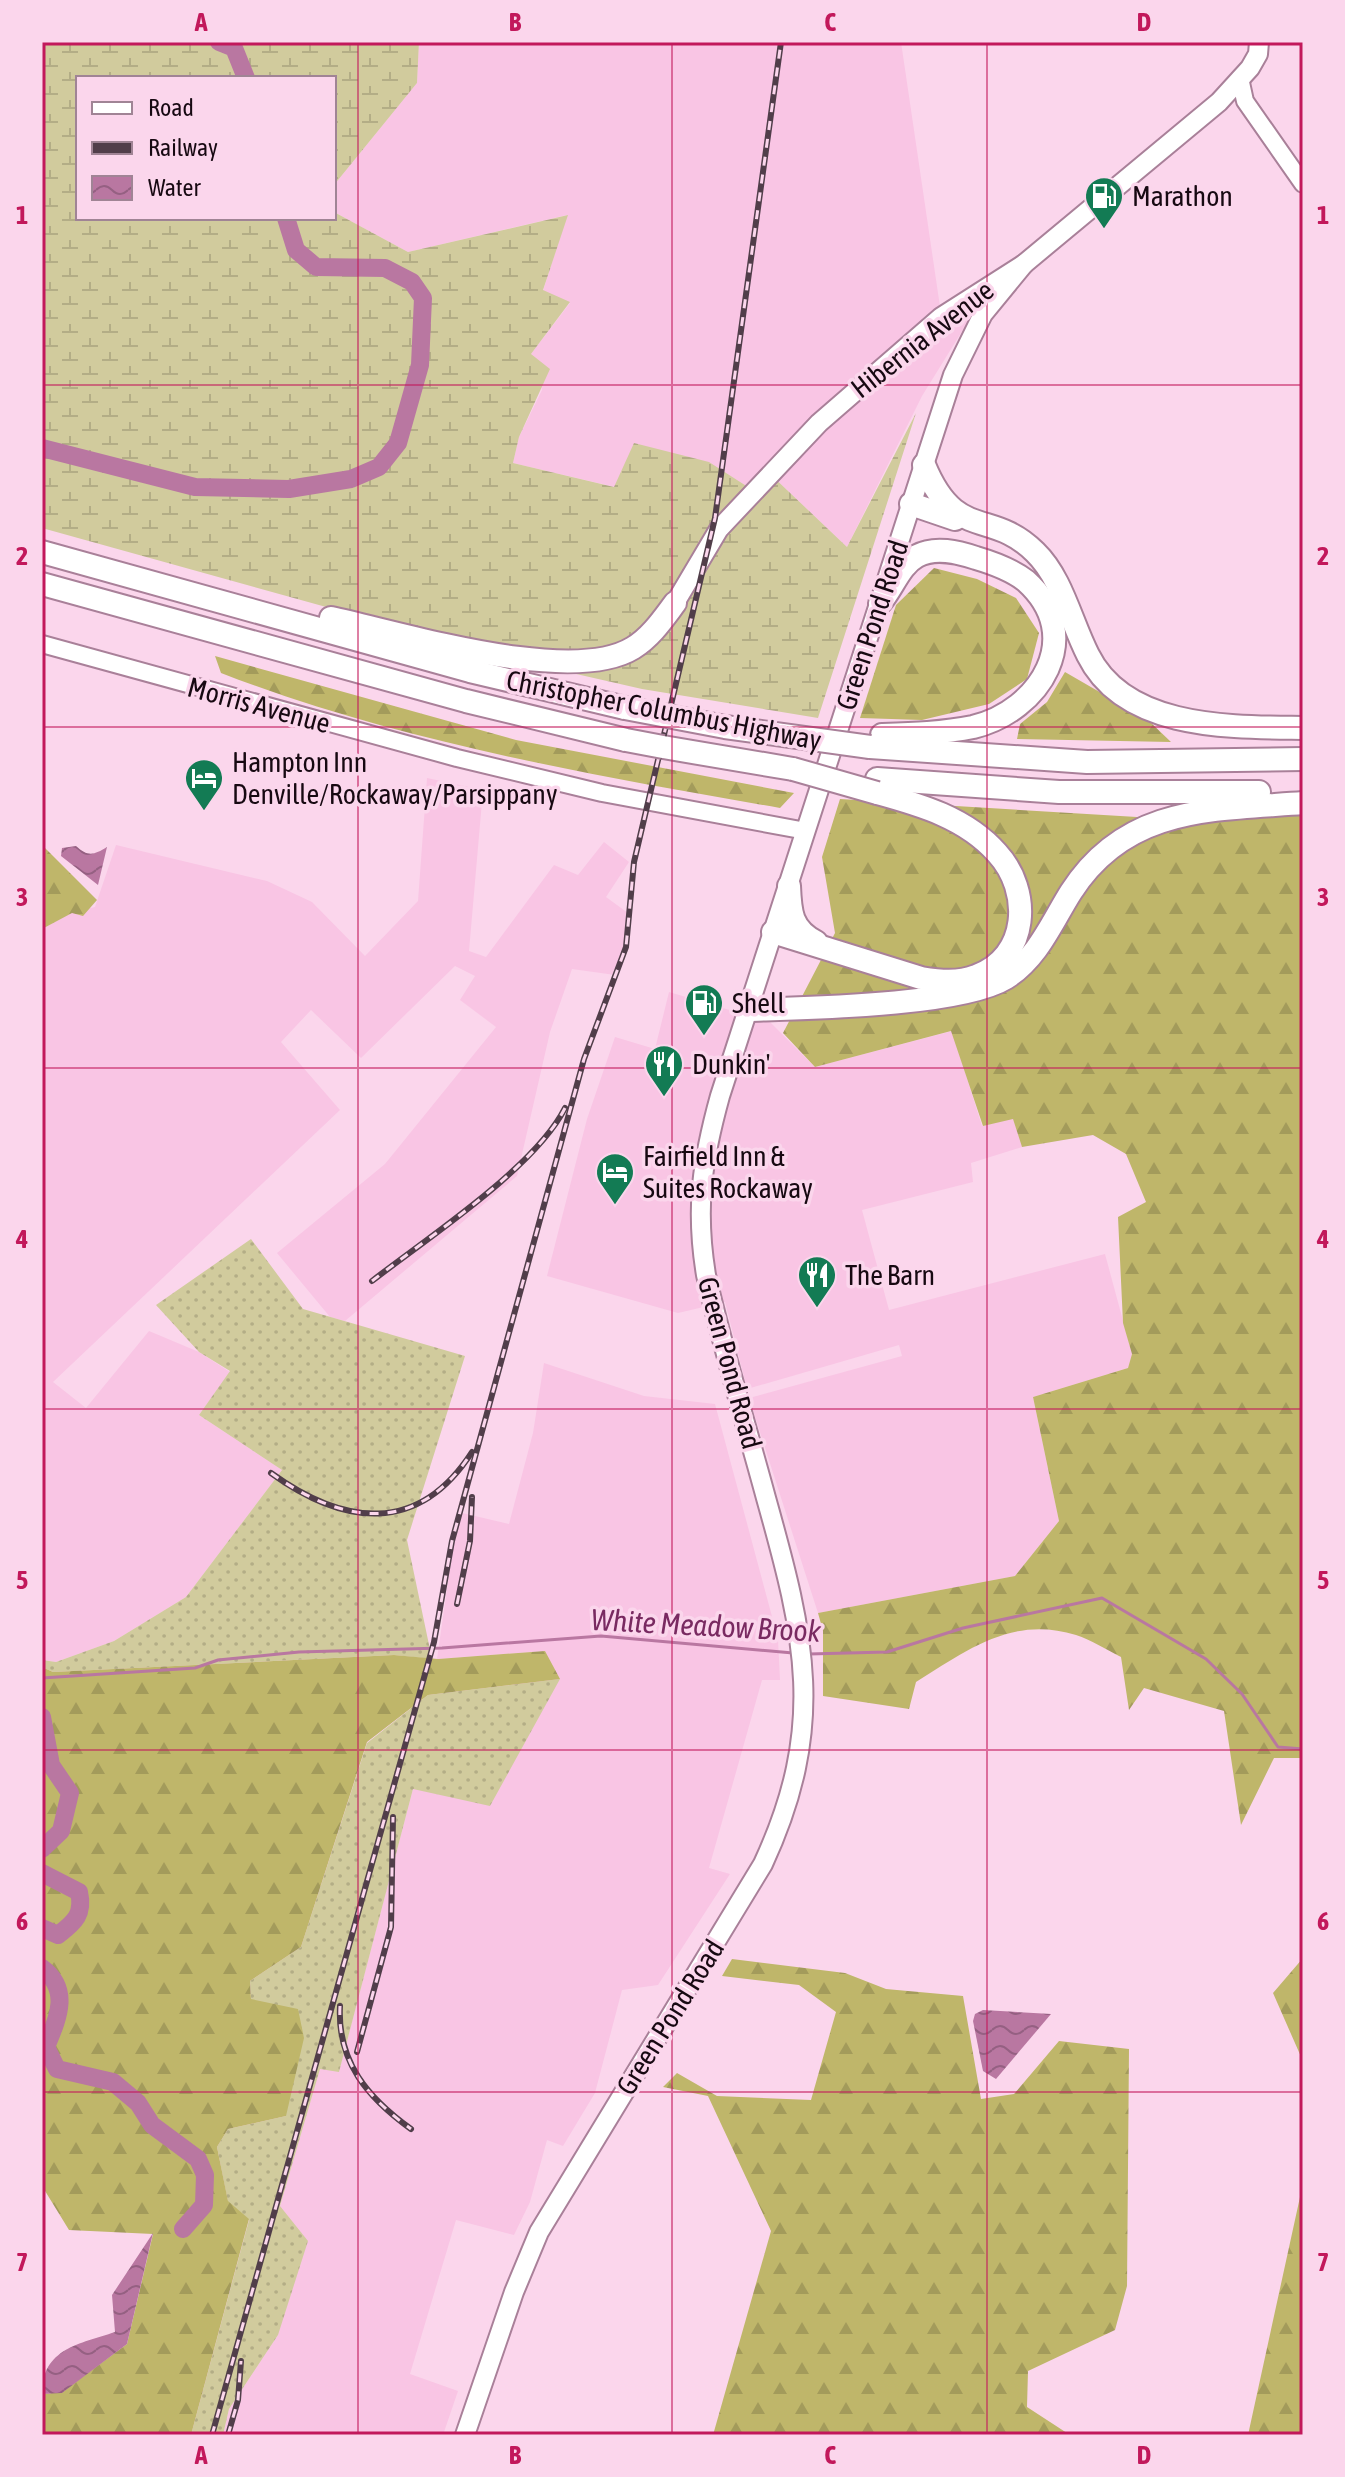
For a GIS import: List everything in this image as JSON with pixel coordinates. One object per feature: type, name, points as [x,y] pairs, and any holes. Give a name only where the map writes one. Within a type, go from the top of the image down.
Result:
[{"type":"highway","points":[[924,465],[944,503],[972,522]]},
{"type":"highway","points":[[911,504],[1011,535],[1038,555],[1054,580],[1092,663],[1125,696],[1197,722],[1303,728]]},
{"type":"highway","points":[[876,741],[974,726],[1000,717],[1024,702],[1040,684],[1051,664],[1054,645],[1046,609],[1030,586],[1009,571],[965,554],[942,550],[917,556],[906,563],[880,603]]},
{"type":"highway","name":"Christopher Columbus Highway","points":[[42,552],[528,686],[625,708],[763,733],[876,741]]},
{"type":"highway","points":[[123,576],[540,661],[597,660],[618,655],[651,633],[675,603]]},
{"type":"highway","name":"Christopher Columbus Highway","points":[[42,584],[466,701],[626,740],[877,786]]},
{"type":"highway","points":[[876,741],[1087,762],[1303,759]]},
{"type":"highway","points":[[877,786],[1114,794],[1303,790]]},
{"type":"highway","points":[[773,932],[921,978],[954,982],[990,969],[1011,948],[1020,928],[1021,905],[1016,885],[1000,855],[987,842],[936,811],[877,786]]},
{"type":"highway","points":[[748,1010],[951,995],[993,985],[1023,966],[1097,857],[1124,836],[1195,812],[1303,803]]},
{"type":"highway","points":[[789,886],[790,916],[795,925],[801,933],[827,948]]},
{"type":"main road","name":"Hibernia Avenue","points":[[675,603],[719,529],[819,423],[941,317],[1024,264],[1219,102],[1258,54],[1259,42]]},
{"type":"main road","name":"Green Pond Road","points":[[465,2435],[514,2292],[546,2218],[745,1896],[775,1838],[799,1756],[804,1678],[801,1640],[790,1583],[714,1310],[700,1231],[705,1149],[953,375],[969,339],[1001,289],[1024,264]]},
{"type":"street","points":[[1240,78],[1245,101],[1303,184]]},
{"type":"street","name":"Morris Avenue","points":[[42,644],[471,761],[632,799],[806,831]]},
{"type":"shaded area","points":[[419,42],[901,42],[943,327],[982,299],[922,396],[847,547],[767,471],[751,489],[615,487],[513,463],[519,437],[542,390],[531,354],[570,303],[543,291],[567,215],[408,252],[336,213],[336,183],[417,83]]},
{"type":"shaded area","points":[[427,778],[483,790],[469,951],[486,957],[554,865],[578,875],[604,842],[629,862],[606,897],[632,916],[615,975],[572,969],[550,1032],[517,1176],[345,1321],[330,1317],[277,1253],[385,1164],[496,1027],[460,1000],[475,976],[455,966],[361,1058],[311,1010],[281,1042],[340,1110],[53,1382],[86,1408],[149,1331],[199,1352],[230,1372],[199,1415],[282,1470],[186,1597],[114,1641],[56,1662],[42,1660],[42,929],[72,912],[95,907],[116,845],[267,881],[312,902],[365,956],[418,901]]},
{"type":"shaded area","points":[[669,992],[770,1022],[815,1067],[952,1031],[982,1126],[1013,1118],[1022,1147],[971,1163],[973,1182],[862,1210],[889,1310],[1105,1254],[1132,1354],[1128,1368],[1033,1397],[1059,1521],[1015,1576],[818,1613],[749,1398],[902,1356],[899,1345],[747,1389],[725,1302],[678,1313],[547,1276],[587,1119],[615,1037],[655,1049]]},
{"type":"shaded area","points":[[544,1363],[644,1396],[715,1404],[778,1639],[780,1680],[762,1680],[709,1868],[730,1874],[658,1985],[622,1990],[595,2093],[563,2146],[547,2140],[530,2202],[514,2235],[456,2220],[410,2374],[458,2391],[443,2435],[223,2435],[229,2409],[278,2335],[280,2206],[320,2068],[339,2071],[413,1789],[545,1651],[437,1659],[458,1512],[509,1524],[533,1433]]},
{"type":"green space","points":[[42,42],[419,42],[417,83],[336,183],[336,76],[76,76],[76,220],[336,220],[336,213],[408,252],[568,215],[543,290],[570,302],[531,354],[550,369],[519,437],[513,463],[614,487],[634,443],[709,462],[751,489],[767,471],[847,547],[916,413],[818,718],[642,689],[528,663],[42,528]]},
{"type":"green space","points":[[934,568],[977,579],[1016,598],[1039,633],[1027,679],[989,704],[922,720],[860,718],[896,605]]},
{"type":"green space","points":[[215,656],[516,740],[794,793],[780,808],[497,754],[357,719],[288,697],[221,673]]},
{"type":"green space","points":[[1065,672],[1148,720],[1171,742],[1017,739],[1020,724],[1047,702]]},
{"type":"green space","points":[[840,799],[1137,817],[1303,811],[1303,1758],[1274,1758],[1241,1825],[1224,1711],[1144,1688],[1129,1710],[1121,1657],[1076,1635],[1032,1629],[992,1639],[916,1682],[909,1709],[823,1696],[823,1631],[818,1613],[1015,1576],[1059,1521],[1033,1397],[1128,1368],[1132,1354],[1123,1323],[1118,1217],[1146,1202],[1126,1154],[1093,1135],[1022,1147],[1013,1119],[983,1126],[951,1031],[815,1067],[783,1033],[835,933],[822,857]]},
{"type":"green space","points":[[42,845],[97,900],[83,916],[72,913],[42,929]]},
{"type":"green space","points":[[251,1239],[303,1309],[465,1356],[407,1540],[432,1659],[394,1655],[53,1672],[42,1667],[42,1660],[56,1662],[114,1641],[186,1597],[282,1470],[199,1415],[230,1371],[199,1352],[156,1305]]},
{"type":"green space","points":[[545,1651],[560,1679],[428,1695],[367,1742],[301,1947],[250,1981],[251,1999],[298,2009],[304,2038],[286,2116],[228,2129],[217,2147],[228,2201],[249,2219],[191,2435],[42,2435],[42,2394],[62,2392],[127,2344],[153,2234],[69,2230],[42,2186],[42,1667],[53,1672],[394,1655],[438,1659]]},
{"type":"green space","points":[[560,1679],[490,1806],[413,1789],[339,2072],[320,2069],[280,2206],[308,2241],[278,2335],[229,2409],[223,2435],[191,2435],[249,2220],[228,2202],[217,2147],[228,2129],[286,2116],[251,1999],[250,1981],[301,1947],[367,1743],[428,1695]]},
{"type":"green space","points":[[1303,1958],[1303,2435],[1248,2435],[1300,2197],[1302,2059],[1273,1993]]},
{"type":"green space","points":[[732,1959],[845,1973],[886,1989],[963,1996],[981,2099],[1014,2094],[1059,2041],[1129,2049],[1127,2286],[1115,2330],[1028,2371],[1027,2407],[1070,2435],[713,2435],[771,2231],[708,2096],[663,2087],[677,2073],[717,2096],[811,2100],[836,2012],[799,1985],[722,1976]]},
{"type":"water","points":[[76,846],[91,854],[107,847],[98,885],[61,856],[62,848]]},
{"type":"water","points":[[983,2010],[1051,2014],[996,2079],[983,2071],[973,2021],[975,2014]]},
{"type":"water","points":[[153,2233],[127,2344],[62,2393],[42,2394],[48,2367],[56,2357],[65,2350],[115,2332],[112,2295]]},
{"type":"waterway","points":[[219,42],[234,48],[245,76]]},
{"type":"waterway","points":[[42,448],[195,487],[289,489],[351,479],[379,467],[398,443],[420,365],[423,298],[412,282],[385,268],[316,267],[296,250],[287,220]]},
{"type":"waterway","name":"White Meadow Brook","points":[[809,1654],[887,1652],[963,1628],[1102,1598],[1206,1659],[1242,1694],[1278,1747],[1303,1749]]},
{"type":"waterway","name":"White Meadow Brook","points":[[42,1678],[195,1668],[218,1660],[299,1652],[442,1648],[601,1636],[793,1653]]},
{"type":"waterway","points":[[42,1717],[51,1765],[70,1793],[61,1831],[42,1849]]},
{"type":"waterway","points":[[42,1873],[79,1892],[80,1900],[77,1917],[58,1935],[42,1928]]},
{"type":"waterway","points":[[42,1968],[57,1986],[59,1995],[58,2015],[46,2047],[57,2069],[113,2082],[138,2103],[152,2125],[198,2159],[205,2175],[204,2205],[183,2229]]},
{"type":"railway","points":[[212,2435],[434,1642],[452,1541],[584,1059],[626,947],[634,862],[715,518],[781,42]]},
{"type":"railway","points":[[372,1281],[505,1178],[550,1131],[565,1108]]},
{"type":"railway","points":[[271,1473],[325,1503],[378,1514],[404,1509],[428,1498],[451,1479],[472,1452]]},
{"type":"railway","points":[[457,1604],[470,1541],[472,1497]]},
{"type":"railway","points":[[357,2052],[391,1927],[393,1817]]},
{"type":"railway","points":[[340,2006],[344,2044],[358,2077],[381,2105],[411,2129]]},
{"type":"railway","points":[[228,2435],[238,2400],[241,2361]]},
{"type":"place","name":"Marathon","points":[[1104,230]]},
{"type":"place","name":"Hampton Inn Denville/Rockaway/Parsippany","points":[[204,812]]},
{"type":"place","name":"Shell","points":[[704,1037]]},
{"type":"place","name":"Dunkin'","points":[[664,1098]]},
{"type":"place","name":"Fairfield Inn & Suites Rockaway","points":[[615,1206]]},
{"type":"place","name":"The Barn","points":[[817,1309]]}]
